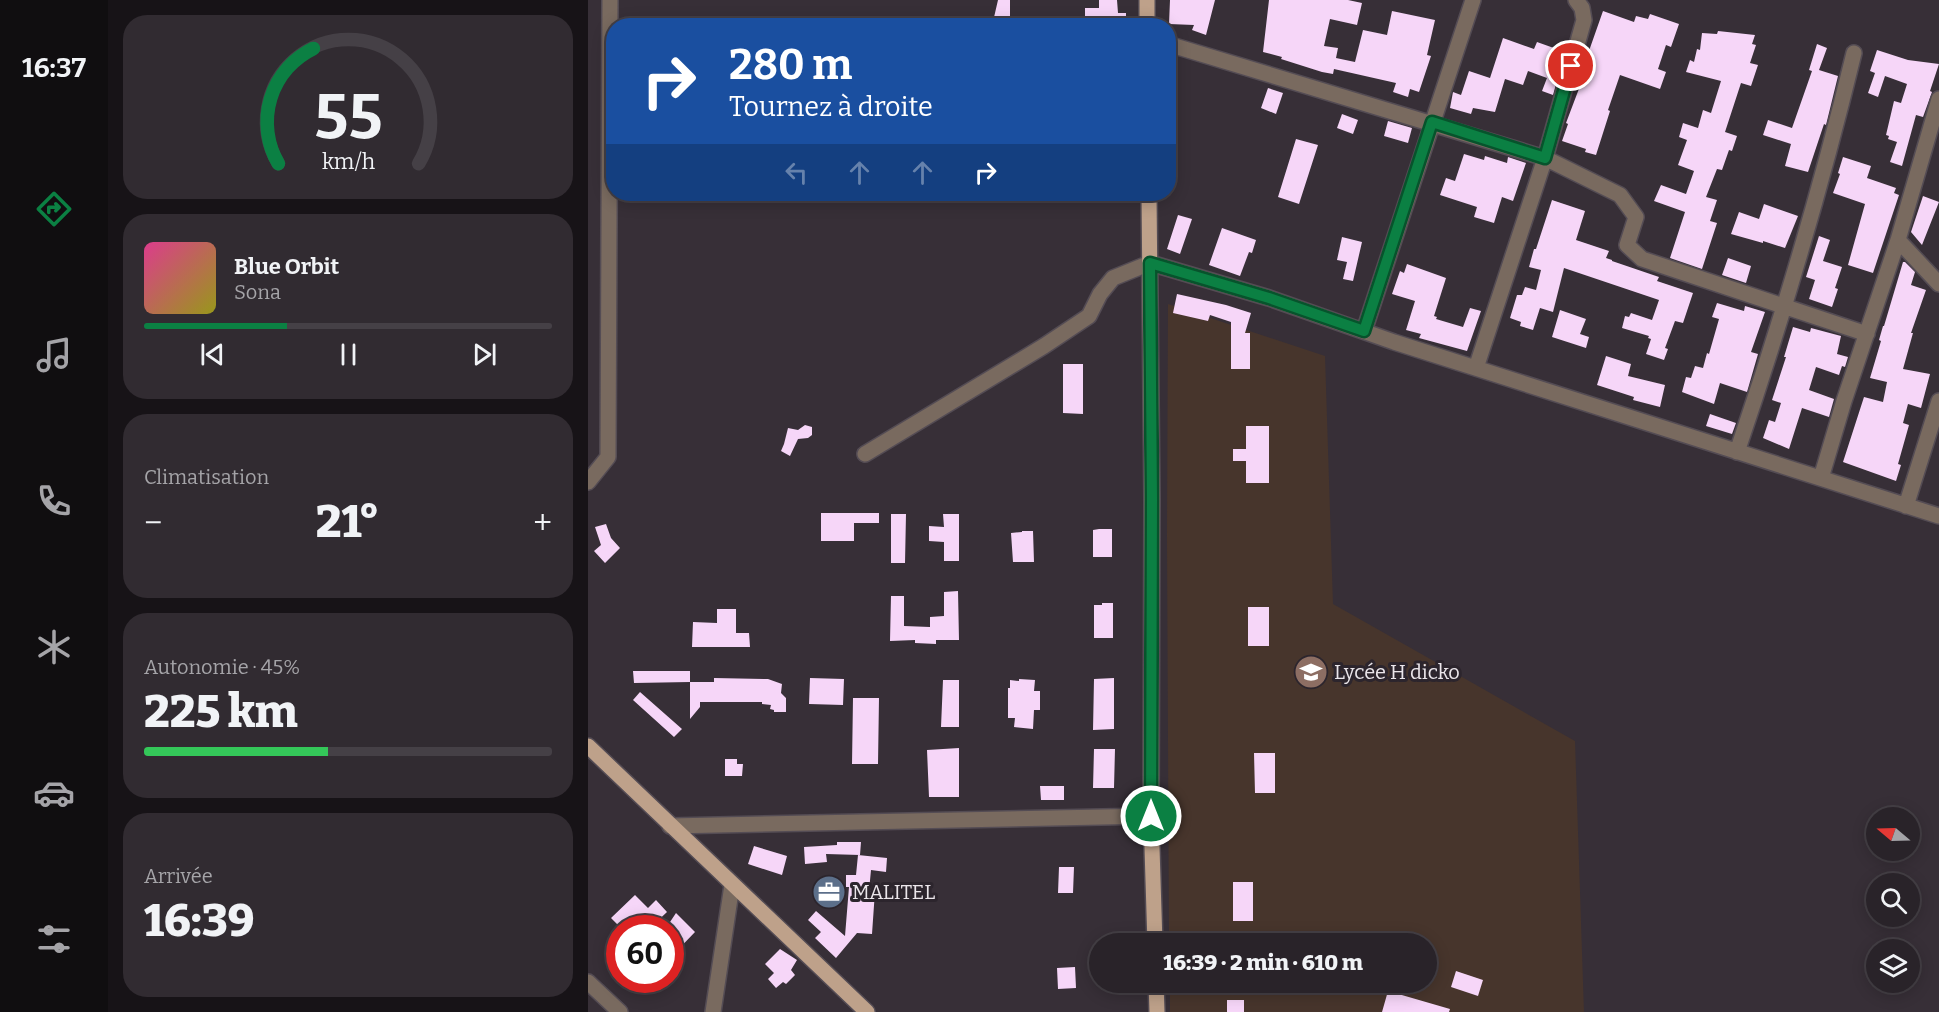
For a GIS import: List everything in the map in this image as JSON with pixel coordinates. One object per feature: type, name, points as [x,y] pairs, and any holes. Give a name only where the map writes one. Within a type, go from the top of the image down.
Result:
[{"type":"main road","points":[[1146,18],[1147,0]]},
{"type":"main road","points":[[1149,201],[1152,500],[1151,816],[1155,933]]},
{"type":"main road","points":[[588,746],[867,1012]]},
{"type":"main road","points":[[1156,993],[1157,1012]]},
{"type":"street","points":[[610,0],[610,18]]},
{"type":"street","points":[[1364,331],[1473,0]]},
{"type":"street","points":[[1476,368],[1545,158],[1584,20],[1582,8],[1576,0]]},
{"type":"street","points":[[1176,46],[1545,158],[1620,195],[1636,217],[1627,245],[1642,259],[1867,334]]},
{"type":"street","points":[[1737,452],[1764,373],[1823,176],[1854,53]]},
{"type":"street","points":[[1821,478],[1898,240],[1939,99]]},
{"type":"street","points":[[588,482],[608,457],[609,201]]},
{"type":"street","points":[[1898,240],[1939,284]]},
{"type":"street","points":[[865,454],[1044,346],[1089,316],[1100,294],[1113,278],[1150,263],[1269,298],[1476,368],[1939,516]]},
{"type":"street","points":[[1906,506],[1939,400]]},
{"type":"street","points":[[670,826],[1151,816]]},
{"type":"street","points":[[713,1012],[732,885]]},
{"type":"street","points":[[588,982],[620,1012]]},
{"type":"shaded area","name":"Lycée H dicko","points":[[1168,304],[1325,356],[1333,604],[1575,741],[1584,1012],[1170,1012],[1170,993],[1437,993],[1437,933],[1169,933]]},
{"type":"building","points":[[998,0],[1010,0],[1010,18],[994,18]]},
{"type":"building","points":[[1099,0],[1117,0],[1118,13],[1126,13],[1126,18],[1085,18],[1085,8],[1099,8]]},
{"type":"building","points":[[1170,0],[1215,0],[1206,35],[1192,30],[1194,25],[1176,24],[1176,18],[1169,18]]},
{"type":"building","points":[[1269,0],[1348,0],[1362,3],[1357,25],[1330,19],[1324,46],[1338,48],[1336,58],[1355,62],[1363,30],[1387,35],[1392,11],[1435,20],[1427,55],[1431,56],[1419,92],[1410,89],[1408,97],[1393,92],[1396,83],[1334,69],[1333,74],[1322,72],[1263,52]]},
{"type":"building","points":[[1603,11],[1634,22],[1636,16],[1648,19],[1650,14],[1679,24],[1671,47],[1666,45],[1658,69],[1666,72],[1660,89],[1620,75],[1596,155],[1562,141],[1580,86],[1577,85]]},
{"type":"building","points":[[1718,31],[1755,35],[1752,44],[1756,45],[1750,63],[1758,65],[1751,86],[1741,83],[1725,132],[1737,136],[1722,170],[1717,169],[1706,197],[1717,200],[1710,221],[1717,223],[1702,269],[1670,258],[1685,212],[1654,201],[1661,185],[1686,194],[1694,171],[1678,165],[1687,140],[1679,137],[1683,123],[1698,128],[1703,110],[1711,113],[1721,81],[1686,72],[1690,60],[1694,62],[1697,49],[1700,50],[1702,33],[1717,34]]},
{"type":"building","points":[[1503,38],[1534,49],[1537,42],[1565,52],[1553,95],[1542,91],[1547,78],[1528,71],[1523,85],[1505,79],[1495,112],[1473,108],[1471,114],[1450,108],[1453,92],[1461,95],[1469,71],[1490,78]]},
{"type":"building","points":[[1817,44],[1827,48],[1819,70],[1838,76],[1826,125],[1824,124],[1808,172],[1785,166],[1791,144],[1763,135],[1768,120],[1792,128],[1812,71],[1809,70]]},
{"type":"building","points":[[1877,50],[1908,60],[1939,64],[1923,117],[1916,115],[1902,166],[1890,162],[1897,142],[1888,139],[1889,136],[1886,135],[1894,101],[1901,103],[1907,84],[1885,76],[1878,97],[1868,93],[1875,73],[1870,71]]},
{"type":"building","points":[[1268,88],[1283,93],[1276,114],[1261,108]]},
{"type":"building","points":[[1342,114],[1358,120],[1353,134],[1337,128]]},
{"type":"building","points":[[1388,121],[1412,128],[1408,143],[1384,136]]},
{"type":"building","points":[[1296,139],[1318,145],[1299,204],[1278,197]]},
{"type":"building","points":[[1464,154],[1484,160],[1485,156],[1507,163],[1508,157],[1526,163],[1513,201],[1502,197],[1494,223],[1474,217],[1477,207],[1440,195],[1446,178],[1455,181]]},
{"type":"building","points":[[1843,157],[1871,166],[1867,178],[1896,188],[1894,193],[1899,195],[1873,273],[1848,265],[1865,204],[1833,193]]},
{"type":"building","points":[[1923,196],[1939,202],[1922,245],[1911,232]]},
{"type":"building","points":[[1552,200],[1585,211],[1576,240],[1609,251],[1606,258],[1612,261],[1659,277],[1657,281],[1693,293],[1683,323],[1675,321],[1665,348],[1668,349],[1664,360],[1646,354],[1651,339],[1648,338],[1649,336],[1622,328],[1625,316],[1629,317],[1631,313],[1652,320],[1659,300],[1564,268],[1553,312],[1540,308],[1533,330],[1520,326],[1521,322],[1510,318],[1517,295],[1522,295],[1525,287],[1536,290],[1541,270],[1529,267]]},
{"type":"building","points":[[1764,204],[1798,216],[1785,248],[1731,234],[1739,212],[1759,219]]},
{"type":"building","points":[[1178,215],[1192,219],[1180,254],[1167,249]]},
{"type":"building","points":[[1222,228],[1256,240],[1240,276],[1209,265]]},
{"type":"building","points":[[1819,236],[1830,240],[1823,261],[1842,267],[1832,307],[1809,299],[1815,280],[1806,277]]},
{"type":"building","points":[[1342,237],[1362,242],[1353,281],[1343,279],[1347,262],[1337,260]]},
{"type":"building","points":[[1728,258],[1751,266],[1746,283],[1722,275]]},
{"type":"building","points":[[1903,262],[1915,272],[1911,285],[1926,290],[1911,333],[1913,333],[1903,369],[1930,374],[1921,408],[1908,404],[1903,423],[1909,425],[1898,464],[1901,465],[1896,481],[1843,462],[1864,397],[1883,402],[1887,382],[1870,378]]},
{"type":"building","points":[[1407,264],[1446,278],[1434,316],[1437,317],[1436,319],[1463,327],[1470,308],[1481,311],[1467,351],[1419,338],[1421,334],[1406,330],[1415,301],[1392,294],[1400,271],[1404,273]]},
{"type":"building","points":[[1177,294],[1251,313],[1245,333],[1250,333],[1250,369],[1231,369],[1231,322],[1210,315],[1208,321],[1173,313]]},
{"type":"building","points":[[1717,303],[1744,311],[1745,306],[1765,312],[1751,352],[1758,354],[1747,392],[1720,383],[1714,404],[1682,392],[1686,377],[1691,378],[1695,366],[1703,368],[1707,353],[1709,354],[1719,319],[1712,317]]},
{"type":"building","points":[[1560,310],[1586,319],[1580,334],[1589,337],[1586,348],[1552,337]]},
{"type":"building","points":[[1793,327],[1810,332],[1811,328],[1841,336],[1837,354],[1848,357],[1839,375],[1816,367],[1809,390],[1834,399],[1829,417],[1802,408],[1789,449],[1763,438],[1769,420],[1775,422],[1781,403],[1772,400]]},
{"type":"building","points":[[1606,356],[1631,364],[1628,376],[1665,385],[1660,407],[1633,400],[1634,397],[1597,385]]},
{"type":"building","points":[[1063,364],[1083,364],[1083,414],[1063,413]]},
{"type":"building","points":[[1710,414],[1736,423],[1732,434],[1706,426]]},
{"type":"building","points":[[805,425],[812,427],[812,435],[798,439],[790,456],[781,451],[788,428],[798,430]]},
{"type":"building","points":[[1246,426],[1269,426],[1269,483],[1246,483],[1246,461],[1233,461],[1233,449],[1246,449]]},
{"type":"building","points":[[821,513],[879,513],[879,523],[854,523],[854,541],[821,541]]},
{"type":"building","points":[[891,514],[906,514],[905,563],[891,563]]},
{"type":"building","points":[[943,514],[959,514],[959,561],[944,561],[944,542],[929,541],[929,526],[944,527]]},
{"type":"building","points":[[606,524],[611,538],[620,548],[605,563],[594,551],[601,545],[595,527]]},
{"type":"building","points":[[1112,529],[1112,557],[1093,557],[1093,530]]},
{"type":"building","points":[[1033,531],[1034,562],[1013,562],[1011,533]]},
{"type":"building","points":[[958,591],[959,640],[936,640],[936,644],[915,643],[915,640],[890,641],[891,596],[904,596],[904,626],[930,627],[930,617],[944,616],[944,592]]},
{"type":"building","points":[[1102,603],[1113,603],[1113,638],[1094,638],[1094,605],[1102,605]]},
{"type":"building","points":[[1248,607],[1269,607],[1269,646],[1248,646]]},
{"type":"building","points":[[717,609],[736,609],[736,633],[749,633],[750,647],[692,647],[693,622],[717,623]]},
{"type":"building","points":[[633,671],[690,671],[690,682],[634,683]]},
{"type":"building","points":[[714,678],[768,679],[782,684],[781,693],[786,698],[786,712],[774,712],[770,709],[771,705],[762,704],[762,702],[700,702],[700,707],[690,719],[690,682],[714,682]]},
{"type":"building","points":[[810,678],[844,679],[843,705],[809,704]]},
{"type":"building","points":[[1114,678],[1114,729],[1093,730],[1094,679]]},
{"type":"building","points":[[1019,679],[1035,680],[1034,691],[1040,691],[1040,710],[1034,710],[1033,729],[1014,727],[1015,718],[1008,718],[1010,680],[1019,681]]},
{"type":"building","points":[[943,680],[959,680],[959,727],[941,727]]},
{"type":"building","points":[[640,692],[682,729],[674,737],[633,700]]},
{"type":"building","points":[[853,698],[879,698],[878,764],[852,764]]},
{"type":"building","points":[[959,748],[959,797],[929,797],[927,750]]},
{"type":"building","points":[[1094,749],[1115,749],[1114,788],[1093,788]]},
{"type":"building","points":[[1254,753],[1275,753],[1275,793],[1255,793]]},
{"type":"building","points":[[725,759],[737,759],[737,764],[743,764],[742,776],[725,776]]},
{"type":"building","points":[[1040,786],[1064,786],[1064,800],[1041,800]]},
{"type":"building","points":[[837,842],[861,842],[860,855],[826,854],[827,862],[805,864],[804,847],[837,845]]},
{"type":"building","points":[[754,846],[787,856],[782,875],[748,864]]},
{"type":"building","points":[[858,855],[887,858],[886,872],[871,870],[869,891],[875,891],[872,934],[857,933],[836,958],[815,938],[821,932],[808,920],[816,911],[845,936],[849,887],[846,887],[846,875],[856,875]]},
{"type":"building","points":[[1059,867],[1074,867],[1073,893],[1058,893]]},
{"type":"building","points":[[1233,882],[1253,882],[1253,921],[1233,921]]},
{"type":"building","points":[[635,895],[648,908],[656,900],[667,912],[664,915],[614,915]]},
{"type":"building","points":[[684,921],[695,932],[684,943]]},
{"type":"building","points":[[780,949],[797,960],[791,970],[795,975],[786,984],[783,982],[776,988],[768,979],[774,973],[765,964]]},
{"type":"building","points":[[1075,967],[1076,988],[1058,989],[1057,968]]},
{"type":"building","points":[[1456,971],[1483,980],[1478,996],[1451,987]]},
{"type":"building","points":[[1387,993],[1395,993],[1450,1009],[1449,1012],[1382,1012]]},
{"type":"building","points":[[1227,1000],[1244,1000],[1244,1012],[1227,1012]]},
{"type":"place","name":"Lycée H dicko","points":[[1311,672]]},
{"type":"place","name":"MALITEL","points":[[829,892]]},
{"type":"route","points":[[1151,816],[1150,263],[1269,298],[1364,331],[1432,122],[1545,158],[1571,66]]}]
